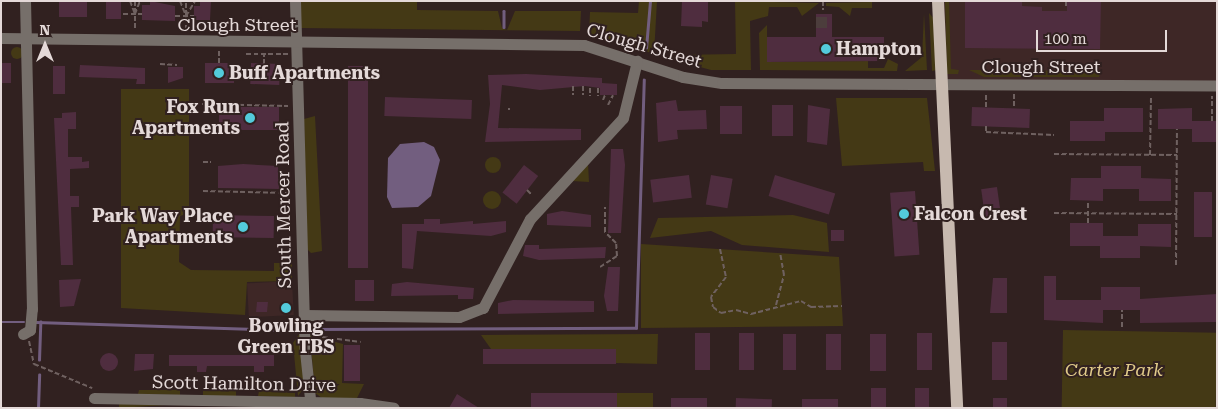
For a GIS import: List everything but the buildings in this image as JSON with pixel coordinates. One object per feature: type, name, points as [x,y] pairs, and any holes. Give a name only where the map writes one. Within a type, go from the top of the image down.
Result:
[{"type":"main road","points":[[938,1],[957,408]]},
{"type":"street","points":[[25,1],[32,309],[25,333]]},
{"type":"street","name":"South Mercer Road","points":[[295,1],[298,43],[304,335],[311,405]]},
{"type":"street","name":"Clough Street","points":[[1,38],[584,45],[683,77],[722,82],[1214,86]]},
{"type":"street","points":[[304,315],[459,317],[482,308],[530,219],[623,118],[637,61]]},
{"type":"street","name":"Scott Hamilton Drive","points":[[93,393],[106,403],[311,405],[394,408]]},
{"type":"path","points":[[130,1],[135,14]]},
{"type":"path","points":[[135,1],[135,29]]},
{"type":"path","points":[[135,14],[140,1]]},
{"type":"path","points":[[180,1],[186,16]]},
{"type":"path","points":[[186,1],[186,30]]},
{"type":"path","points":[[186,16],[194,1]]},
{"type":"path","points":[[823,1],[823,10]]},
{"type":"path","points":[[1066,1],[1066,8]]},
{"type":"path","points":[[123,14],[142,14]]},
{"type":"path","points":[[175,16],[194,16]]},
{"type":"path","points":[[219,48],[219,63]]},
{"type":"path","points":[[264,48],[264,64]]},
{"type":"path","points":[[246,54],[291,54]]},
{"type":"path","points":[[160,64],[177,66]]},
{"type":"path","points":[[572,86],[572,96]]},
{"type":"path","points":[[583,86],[583,96]]},
{"type":"path","points":[[1212,121],[1214,86]]},
{"type":"path","points":[[590,88],[590,96]]},
{"type":"path","points":[[598,88],[598,96]]},
{"type":"path","points":[[986,90],[986,107]]},
{"type":"path","points":[[1014,91],[1014,109]]},
{"type":"path","points":[[603,100],[605,95]]},
{"type":"path","points":[[608,105],[613,96]]},
{"type":"path","points":[[1150,155],[1151,98]]},
{"type":"path","points":[[202,104],[290,106]]},
{"type":"path","points":[[986,126],[986,132],[1054,135]]},
{"type":"path","points":[[1014,132],[1015,128]]},
{"type":"path","points":[[1176,264],[1177,129]]},
{"type":"path","points":[[203,133],[210,133]]},
{"type":"path","points":[[1054,154],[1177,155]]},
{"type":"path","points":[[203,162],[211,162]]},
{"type":"path","points":[[527,190],[531,194]]},
{"type":"path","points":[[203,191],[293,193]]},
{"type":"path","points":[[1088,201],[1088,224]]},
{"type":"path","points":[[600,267],[617,256],[616,242],[604,232],[605,207]]},
{"type":"path","points":[[1054,213],[1177,214]]},
{"type":"path","points":[[720,249],[726,277],[711,297],[713,307],[721,313],[736,310],[750,314],[776,305],[801,301],[810,307],[842,306]]},
{"type":"path","points":[[776,305],[784,275],[780,253]]},
{"type":"path","points":[[1122,310],[1122,327]]},
{"type":"path","points":[[25,333],[34,364],[93,393]]},
{"type":"path","points":[[304,335],[361,342]]},
{"type":"shaded area","points":[[938,1],[1217,1],[1217,84],[938,84]]},
{"type":"shaded area","points":[[424,142],[434,147],[440,160],[431,196],[418,207],[392,208],[387,197],[388,158],[400,144]]},
{"type":"shaded area","points":[[292,281],[294,315],[249,317],[247,283]]},
{"type":"green space","points":[[301,1],[417,1],[417,10],[498,11],[502,28],[507,30],[515,11],[581,11],[580,31],[301,28]]},
{"type":"green space","points":[[639,1],[657,1],[654,54],[589,33],[590,12],[638,13]]},
{"type":"green space","points":[[735,1],[819,3],[802,16],[797,7],[769,7],[768,16],[750,21],[751,70],[711,70],[671,59],[676,55],[736,54]]},
{"type":"green space","points":[[945,1],[949,1],[951,69],[959,70],[958,74],[947,74]]},
{"type":"green space","points":[[872,2],[872,8],[852,8],[850,16],[839,7],[826,6],[826,3]]},
{"type":"green space","points":[[924,13],[927,70],[905,71],[922,57]]},
{"type":"green space","points":[[929,13],[935,20],[937,70],[932,71]]},
{"type":"green space","points":[[767,25],[767,62],[868,61],[868,68],[884,68],[888,59],[898,64],[897,71],[760,70],[759,33]]},
{"type":"green space","points":[[17,47],[23,53],[17,59],[11,53]]},
{"type":"green space","points":[[969,70],[1101,71],[1099,77],[984,77]]},
{"type":"green space","points":[[121,89],[189,89],[189,213],[180,216],[179,262],[191,270],[274,271],[274,263],[292,263],[292,281],[247,282],[245,315],[121,308]]},
{"type":"green space","points":[[836,98],[927,98],[935,171],[924,171],[923,162],[842,166]]},
{"type":"green space","points":[[315,116],[322,251],[311,253],[307,249],[304,119]]},
{"type":"green space","points":[[490,157],[496,157],[501,162],[499,171],[490,173],[485,168],[485,162]]},
{"type":"green space","points":[[588,163],[589,182],[572,181],[566,187]]},
{"type":"green space","points":[[492,191],[498,194],[501,200],[498,206],[492,209],[486,206],[483,200],[486,194]]},
{"type":"green space","points":[[793,215],[827,223],[829,252],[742,245],[711,231],[650,238],[658,218]]},
{"type":"green space","points":[[641,244],[839,257],[843,326],[641,328]]},
{"type":"green space","name":"Carter Park","points":[[1063,330],[1217,333],[1216,408],[1062,408]]},
{"type":"green space","points":[[300,333],[304,388],[298,396],[293,343]]},
{"type":"green space","points":[[658,334],[657,364],[616,363],[616,349],[579,349],[579,364],[568,364],[567,349],[531,349],[531,364],[520,364],[520,349],[491,349],[481,335]]},
{"type":"green space","points":[[310,335],[343,344],[342,383],[364,384],[357,398],[322,398],[315,393]]},
{"type":"green space","points":[[139,390],[180,390],[180,395],[138,394]]},
{"type":"green space","points":[[203,391],[236,391],[236,396],[203,396]]},
{"type":"green space","points":[[259,391],[295,393],[295,397],[258,396]]},
{"type":"green space","points":[[617,393],[653,393],[653,408],[617,408]]},
{"type":"green space","points":[[119,404],[124,404],[166,405],[119,408]]},
{"type":"waterway","points":[[646,48],[650,1]]},
{"type":"waterway","points":[[504,11],[504,27]]},
{"type":"waterway","points":[[312,329],[636,328],[644,80]]},
{"type":"waterway","points":[[1,322],[24,322]]},
{"type":"waterway","points":[[36,322],[297,330]]},
{"type":"waterway","points":[[39,360],[40,322]]},
{"type":"waterway","points":[[38,408],[39,375]]},
{"type":"tunnel","points":[[816,22],[832,22]]},
{"type":"place","name":"Hampton","points":[[826,49]]},
{"type":"place","name":"Buff Apartments","points":[[219,73]]},
{"type":"place","name":"Fox Run Apartments","points":[[250,118]]},
{"type":"place","name":"Falcon Crest","points":[[904,214]]},
{"type":"place","name":"Park Way Place Apartments","points":[[243,227]]},
{"type":"place","name":"Bowling Green TBS","points":[[286,308]]}]
